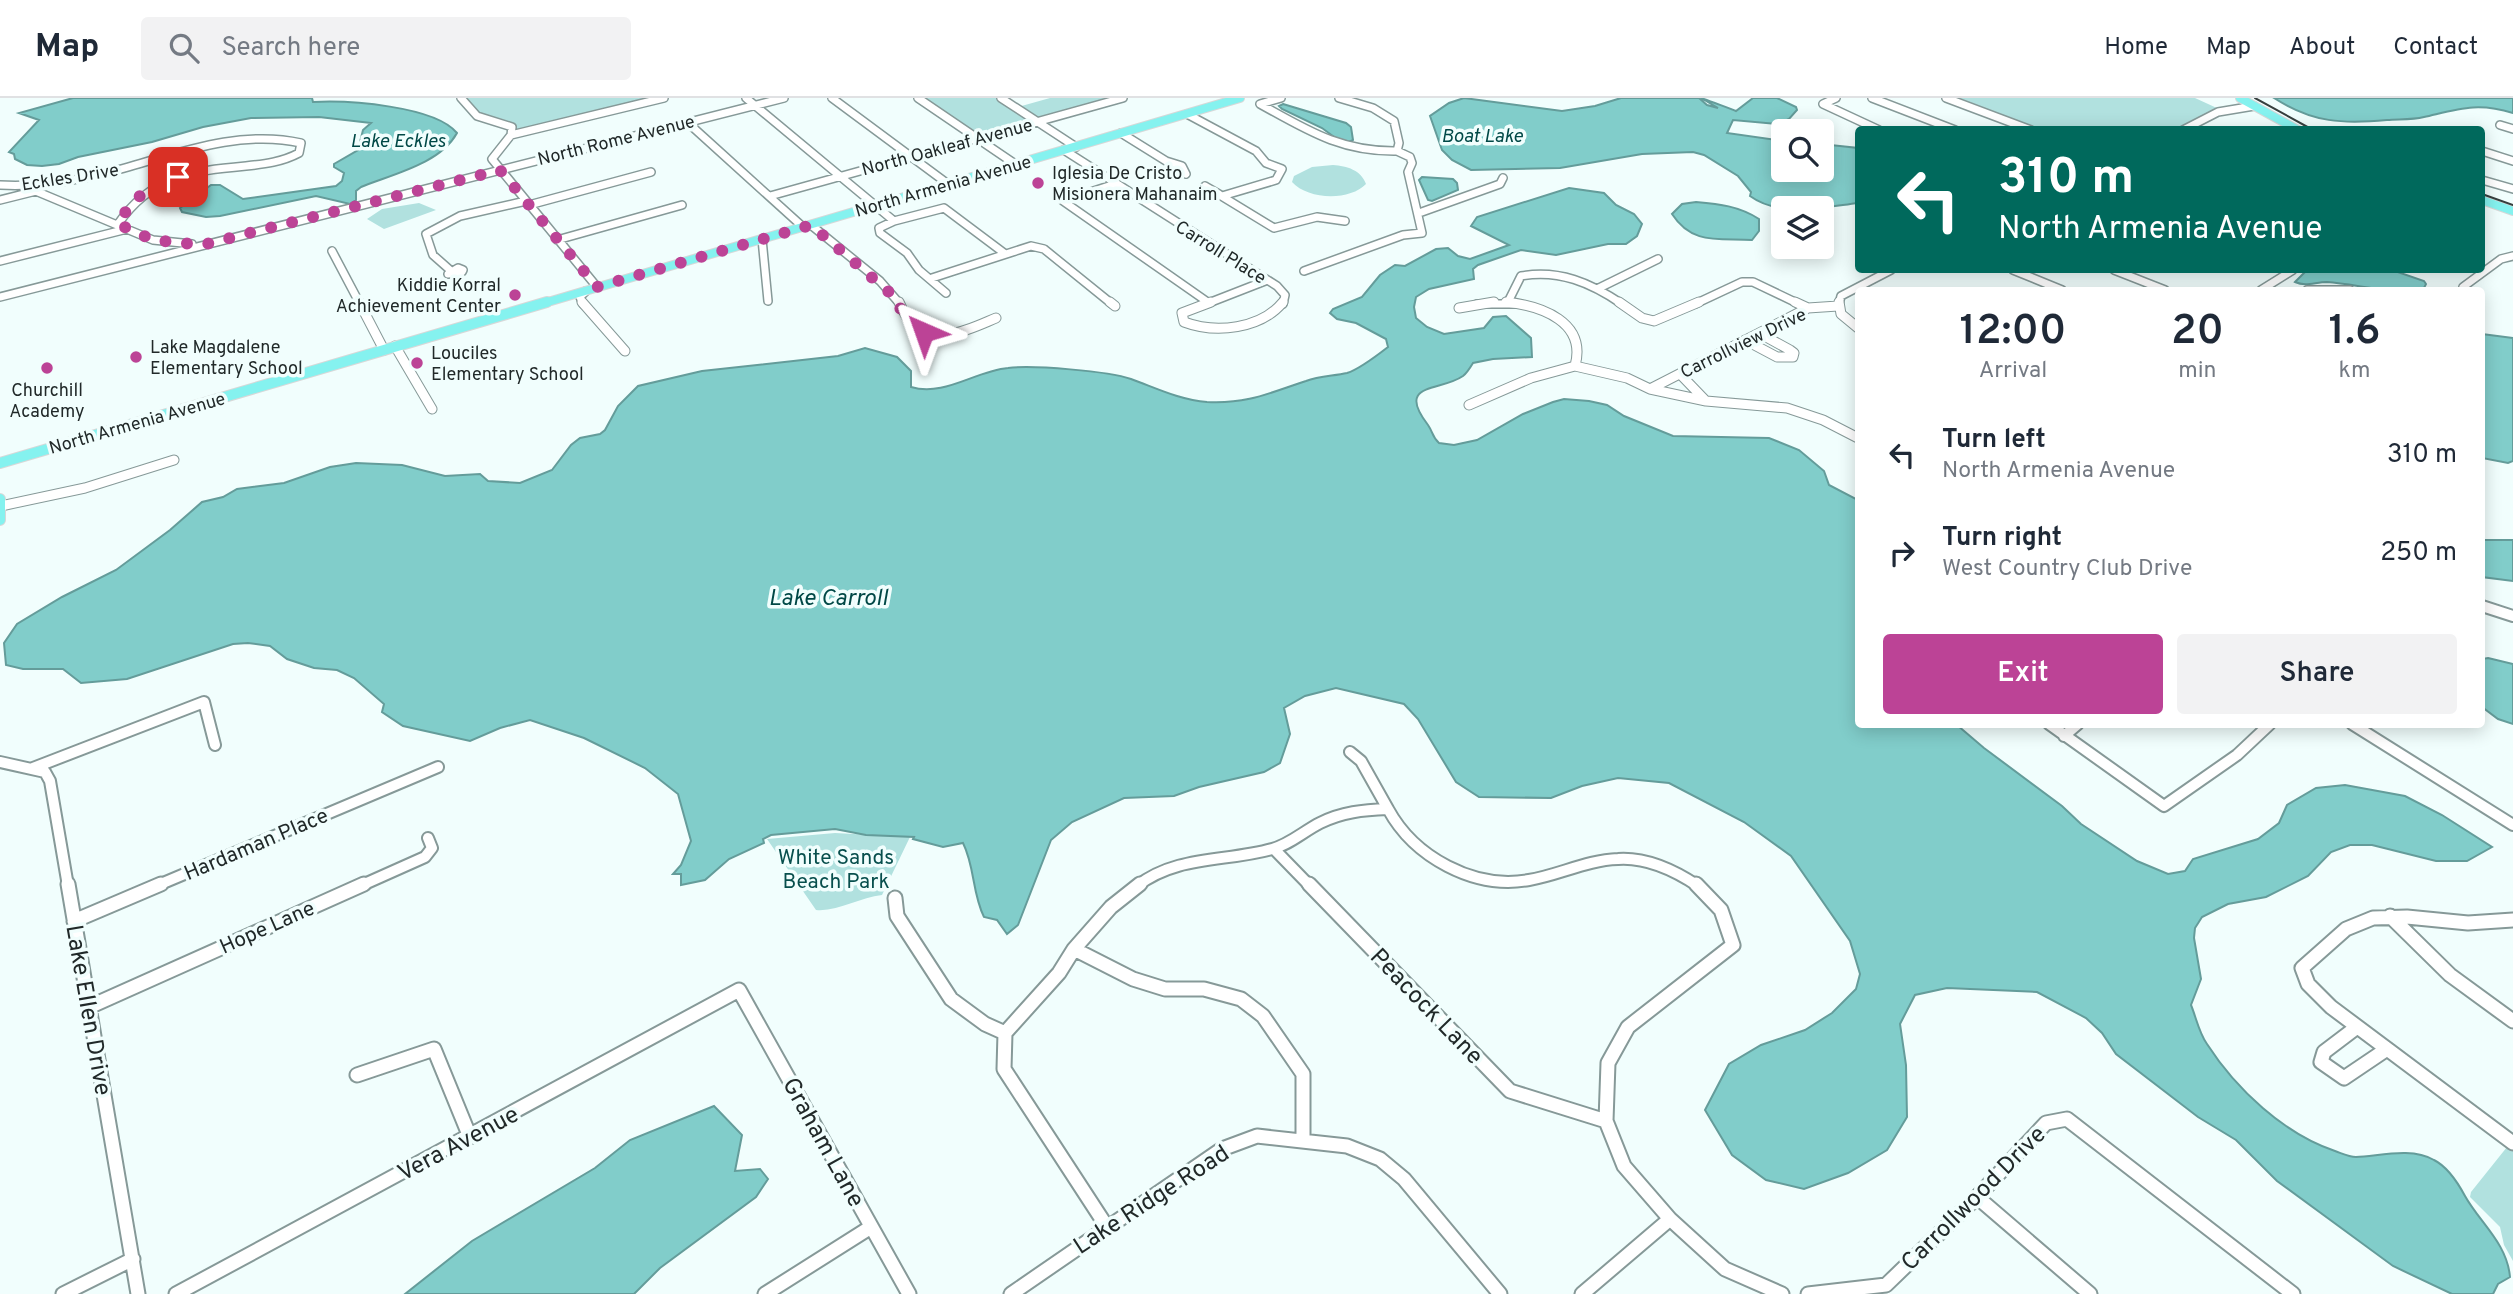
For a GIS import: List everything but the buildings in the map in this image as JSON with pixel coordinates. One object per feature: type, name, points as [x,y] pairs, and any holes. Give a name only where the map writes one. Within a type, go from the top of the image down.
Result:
[{"type":"main road","name":"North Armenia Avenue","points":[[0,463],[1015,164],[1124,135],[1240,98]]},
{"type":"main road","points":[[2240,98],[2291,126]]},
{"type":"main road","points":[[2485,202],[2513,211]]},
{"type":"main road","points":[[0,509],[0,520]]},
{"type":"street","points":[[461,98],[477,116],[512,127],[511,135],[492,159],[597,287]]},
{"type":"street","points":[[511,135],[664,98]]},
{"type":"street","points":[[746,98],[894,221]]},
{"type":"street","name":"North Rome Avenue","points":[[0,297],[784,98]]},
{"type":"street","points":[[832,98],[948,184]]},
{"type":"street","points":[[918,98],[1015,164]]},
{"type":"street","points":[[1002,98],[1076,147]]},
{"type":"street","name":"North Oakleaf Avenue","points":[[770,196],[1123,98]]},
{"type":"street","points":[[1280,98],[1260,104],[1340,147],[1367,152],[1397,151],[1410,158],[1412,163],[1408,172],[1422,233],[1403,235],[1304,271]]},
{"type":"street","points":[[1339,98],[1389,116],[1394,121],[1399,143],[1397,151]]},
{"type":"street","points":[[1836,98],[1824,104],[1825,107],[1870,126]]},
{"type":"street","points":[[1872,98],[1945,126]]},
{"type":"street","points":[[1946,98],[2020,126]]},
{"type":"street","points":[[2190,126],[2218,111],[2254,106]]},
{"type":"street","points":[[1184,115],[1198,125],[1212,128],[1256,151],[1266,163],[1282,169],[1276,180],[1221,195]]},
{"type":"street","points":[[687,122],[770,196],[897,299],[903,316],[924,332],[948,335],[996,318]]},
{"type":"street","points":[[2500,125],[2513,129]]},
{"type":"street","points":[[1124,135],[1166,161],[1170,169],[1216,190],[1274,228],[1317,217],[1345,221]]},
{"type":"street","name":"Eckles Drive","points":[[0,185],[25,186],[86,178],[238,142],[290,139],[301,143],[299,153],[280,162],[200,172],[157,184],[135,198],[118,224]]},
{"type":"street","name":"Carroll Place","points":[[1064,150],[1265,281],[1277,286],[1285,295],[1283,304],[1262,318],[1231,327],[1218,330],[1197,328],[1184,322],[1182,313],[1209,303]]},
{"type":"street","points":[[2485,152],[2513,162]]},
{"type":"street","points":[[450,270],[444,268],[425,241],[426,234],[433,228],[455,219],[651,172]]},
{"type":"street","points":[[1419,213],[1500,184],[1503,178]]},
{"type":"street","points":[[2485,181],[2513,189]]},
{"type":"street","points":[[1115,184],[1063,201],[1209,303],[1265,281]]},
{"type":"street","points":[[25,186],[153,240],[202,245]]},
{"type":"street","points":[[0,200],[36,191]]},
{"type":"street","points":[[557,240],[682,205]]},
{"type":"street","points":[[946,293],[932,278],[919,270],[907,253],[880,233],[878,228],[933,209],[950,209],[971,229],[1004,253]]},
{"type":"street","points":[[0,261],[127,229]]},
{"type":"street","points":[[762,239],[768,301]]},
{"type":"street","points":[[152,258],[153,240]]},
{"type":"street","points":[[932,278],[1031,246],[1044,250],[1115,306]]},
{"type":"street","points":[[332,251],[384,350]]},
{"type":"street","points":[[2485,272],[2501,260],[2513,256]]},
{"type":"street","points":[[1597,289],[1658,259]]},
{"type":"street","points":[[1508,302],[1521,276],[1535,272],[1557,274],[1597,289],[1630,309],[1638,318],[1649,322],[1660,320],[1742,282],[1753,282],[1808,309]]},
{"type":"street","points":[[1858,287],[1885,273]]},
{"type":"street","points":[[2020,273],[2055,287]]},
{"type":"street","points":[[2122,273],[2157,287]]},
{"type":"street","points":[[2266,287],[2288,273]]},
{"type":"street","points":[[2464,287],[2483,273]]},
{"type":"street","points":[[1855,289],[1841,296],[1838,306],[1841,314],[1855,326]]},
{"type":"street","points":[[586,291],[580,297],[584,305],[625,351]]},
{"type":"street","points":[[1459,308],[1508,302],[1544,311],[1563,322],[1577,337],[1578,358],[1575,366]]},
{"type":"street","name":"Carrollview Drive","points":[[1650,389],[1808,309],[1838,306]]},
{"type":"street","points":[[1745,340],[1777,358],[1793,358],[1794,353],[1790,350],[1759,333]]},
{"type":"street","points":[[395,346],[432,409]]},
{"type":"street","points":[[1469,405],[1531,378],[1575,366],[1627,378],[1650,389],[1706,401],[1792,409],[1821,418],[1855,436]]},
{"type":"street","points":[[1680,374],[1706,401]]},
{"type":"street","points":[[0,509],[85,488],[174,460]]},
{"type":"street","points":[[2485,607],[2513,616]]},
{"type":"street","points":[[0,762],[33,768],[204,702],[215,745]]},
{"type":"street","points":[[2054,728],[2164,806],[2237,755],[2266,728]]},
{"type":"street","points":[[2064,736],[2073,728]]},
{"type":"street","points":[[2358,728],[2511,822]]},
{"type":"street","points":[[1350,752],[1362,761],[1393,818],[1424,852],[1457,871],[1498,882],[1527,881],[1604,860],[1632,857],[1661,865],[1691,881],[1721,911],[1733,945],[1628,1027],[1608,1063],[1606,1121],[1624,1166],[1670,1219],[1725,1269],[1782,1294]]},
{"type":"street","name":"Hardaman Place","points":[[74,921],[438,767]]},
{"type":"street","name":"Lake Ellen Drive","points":[[33,768],[45,772],[50,781],[138,1294]]},
{"type":"street","points":[[1107,1227],[1004,1069],[1005,1033],[1059,973],[1074,949],[1111,907],[1154,873],[1192,862],[1275,849],[1320,823],[1352,811],[1388,809]]},
{"type":"street","name":"Hope Lane","points":[[89,1007],[425,857],[432,848],[428,838]]},
{"type":"street","name":"Peacock Lane","points":[[1275,849],[1510,1091],[1606,1121]]},
{"type":"street","points":[[895,898],[897,916],[951,999],[985,1024],[1005,1033]]},
{"type":"street","points":[[2513,920],[2463,922],[2417,916],[2390,916],[2360,922],[2316,952],[2302,968],[2308,984],[2318,996],[2513,1143]]},
{"type":"street","points":[[2390,916],[2450,975],[2513,1021]]},
{"type":"street","points":[[1074,949],[1133,979],[1165,989],[1204,989],[1241,999],[1263,1016],[1303,1074],[1303,1139]]},
{"type":"street","name":"Vera Avenue","points":[[176,1294],[739,990]]},
{"type":"street","name":"Graham Lane","points":[[739,990],[909,1294]]},
{"type":"street","points":[[2357,1027],[2324,1052],[2321,1062],[2331,1072],[2344,1078],[2387,1049]]},
{"type":"street","points":[[357,1075],[435,1049],[470,1137]]},
{"type":"street","name":"Carrollwood Drive","points":[[1808,1294],[1891,1289],[2046,1123],[2067,1119],[2293,1294]]},
{"type":"street","name":"Lake Ridge Road","points":[[1011,1294],[1222,1149],[1257,1136],[1303,1139],[1346,1146],[1380,1159],[1404,1179],[1500,1294]]},
{"type":"street","points":[[1977,1197],[2090,1294]]},
{"type":"street","points":[[1583,1294],[1670,1219]]},
{"type":"street","points":[[765,1294],[871,1227]]},
{"type":"street","points":[[63,1294],[133,1259]]},
{"type":"green space","points":[[464,98],[660,98],[517,131],[512,124],[479,114]]},
{"type":"green space","points":[[923,98],[999,98],[1031,120],[978,135]]},
{"type":"green space","points":[[1050,98],[1119,98],[1039,119],[1018,107]]},
{"type":"green space","points":[[1949,98],[2195,98],[2219,109],[2182,126],[2023,126]]},
{"type":"green space","points":[[1333,165],[1353,170],[1361,175],[1366,184],[1350,193],[1329,196],[1308,192],[1292,182],[1294,176],[1312,167]]},
{"type":"green space","points":[[419,203],[436,210],[384,229],[367,219],[382,209]]},
{"type":"green space","name":"White Sands Beach Park","points":[[835,833],[910,837],[882,895],[832,909],[816,910],[767,839]]},
{"type":"green space","points":[[2507,1147],[2513,1150],[2513,1261],[2504,1245],[2500,1227],[2470,1197],[2471,1192]]},
{"type":"water","name":"Lake Eckles","points":[[73,98],[312,98],[313,102],[347,102],[411,111],[430,116],[457,133],[449,144],[428,160],[361,187],[356,191],[356,200],[350,204],[316,196],[206,217],[182,212],[180,208],[211,185],[220,185],[243,199],[336,186],[342,181],[344,173],[334,167],[334,164],[358,150],[363,130],[371,123],[319,117],[251,118],[203,127],[59,164],[27,165],[15,159],[14,154],[9,152],[39,120],[19,113]]},
{"type":"water","name":"Boat Lake","points":[[1464,98],[1562,111],[1595,106],[1621,98],[1699,98],[1707,105],[1718,108],[1701,98],[1736,111],[1753,98],[1777,98],[1796,107],[1797,110],[1789,119],[1771,119],[1771,123],[1733,120],[1727,133],[1771,139],[1771,182],[1834,182],[1834,145],[1855,148],[1855,203],[1834,206],[1834,196],[1771,196],[1771,206],[1762,203],[1750,196],[1751,192],[1738,176],[1704,155],[1693,152],[1642,154],[1560,168],[1471,170],[1452,160],[1442,150],[1430,116],[1449,103]]},
{"type":"water","points":[[2274,98],[2513,98],[2513,113],[2478,107],[2415,119],[2342,121],[2302,113]]},
{"type":"water","points":[[1283,104],[1346,123],[1351,127],[1353,140],[1341,142],[1322,128],[1282,109],[1279,106]]},
{"type":"water","points":[[1422,177],[1453,179],[1458,190],[1432,201],[1428,200],[1419,180]]},
{"type":"water","name":"Lake Carroll","points":[[1569,188],[1604,193],[1616,205],[1634,214],[1642,224],[1637,236],[1626,244],[1608,244],[1556,255],[1521,250],[1478,265],[1473,269],[1474,279],[1429,289],[1416,297],[1416,318],[1427,327],[1444,334],[1484,328],[1493,317],[1506,316],[1531,338],[1532,357],[1473,363],[1463,376],[1424,390],[1419,395],[1416,401],[1419,411],[1435,439],[1439,443],[1454,445],[1477,440],[1523,414],[1564,399],[1607,405],[1624,416],[1673,436],[1769,438],[1799,450],[1824,471],[1829,485],[1855,498],[1855,728],[1961,728],[2062,806],[2081,824],[2137,861],[2168,874],[2185,871],[2193,859],[2258,839],[2279,823],[2287,805],[2316,788],[2345,785],[2405,796],[2442,815],[2492,847],[2467,861],[2436,861],[2372,845],[2350,845],[2331,852],[2308,876],[2266,897],[2228,904],[2202,917],[2195,928],[2194,938],[2201,979],[2191,1005],[2204,1040],[2219,1061],[2247,1093],[2280,1122],[2316,1143],[2351,1156],[2415,1154],[2434,1160],[2444,1167],[2504,1254],[2510,1277],[2498,1284],[2493,1294],[2452,1294],[2393,1266],[2277,1181],[2236,1140],[2198,1117],[2116,1054],[2102,1033],[2086,1018],[2037,992],[1947,988],[1915,995],[1900,1024],[1906,1065],[1907,1117],[1887,1150],[1848,1173],[1804,1189],[1766,1180],[1732,1155],[1705,1110],[1729,1064],[1761,1045],[1805,1030],[1832,1013],[1856,989],[1860,974],[1850,941],[1791,856],[1744,822],[1669,783],[1618,778],[1582,786],[1551,798],[1479,797],[1456,782],[1418,719],[1404,704],[1336,688],[1305,696],[1284,708],[1290,734],[1280,763],[1264,772],[1199,787],[1174,796],[1124,798],[1072,822],[1051,840],[1018,925],[1007,934],[997,920],[984,917],[963,843],[943,847],[913,839],[914,837],[866,835],[835,829],[771,835],[763,839],[764,843],[729,859],[705,880],[681,885],[681,874],[673,874],[681,865],[691,841],[678,794],[645,768],[584,738],[530,720],[500,728],[470,741],[403,726],[382,712],[384,704],[354,678],[337,670],[314,668],[287,659],[270,646],[233,644],[127,679],[81,683],[63,669],[23,669],[6,665],[4,643],[17,624],[62,597],[116,570],[170,530],[202,502],[223,497],[237,489],[284,483],[330,467],[356,463],[402,465],[445,476],[480,474],[488,481],[520,483],[552,470],[571,445],[580,438],[600,434],[605,430],[618,406],[638,386],[702,371],[838,356],[865,348],[897,357],[911,371],[911,387],[923,389],[935,389],[1008,368],[1052,368],[1120,376],[1187,399],[1207,402],[1258,397],[1311,379],[1347,373],[1388,347],[1386,339],[1356,323],[1337,319],[1330,313],[1333,309],[1362,297],[1380,275],[1395,265],[1405,266],[1436,249],[1448,248],[1458,256],[1470,259],[1509,245],[1471,226],[1477,217]]},
{"type":"water","points":[[1696,202],[1744,211],[1759,219],[1759,231],[1752,240],[1707,238],[1688,231],[1672,214],[1682,204]]},
{"type":"water","points":[[2304,273],[2401,273],[2426,284],[2424,287],[2362,287],[2327,282],[2295,282]]},
{"type":"water","points":[[2485,334],[2513,338],[2513,461],[2508,463],[2485,459]]},
{"type":"water","points":[[2485,540],[2513,540],[2513,581],[2485,577]]},
{"type":"water","points":[[2485,658],[2513,664],[2513,724],[2498,719],[2485,709]]},
{"type":"water","points":[[714,1106],[742,1135],[735,1171],[760,1169],[768,1179],[756,1197],[660,1268],[634,1294],[405,1294],[472,1241],[595,1168],[630,1140]]},
{"type":"railway","points":[[2255,98],[2306,126]]},
{"type":"railway","points":[[2485,195],[2513,205]]},
{"type":"place","name":"Iglesia De Cristo Misionera Mahanaim","points":[[1038,183]]},
{"type":"place","name":"Kiddie Korral Achievement Center","points":[[515,295]]},
{"type":"place","name":"Lake Magdalene Elementary School","points":[[136,357]]},
{"type":"place","name":"Louciles Elementary School","points":[[417,363]]},
{"type":"place","name":"Churchill Academy","points":[[47,368]]},
{"type":"route","points":[[178,177],[143,191],[128,207],[118,224],[153,240],[202,245],[500,170],[597,287],[811,225],[897,299],[903,316],[924,332]]}]
